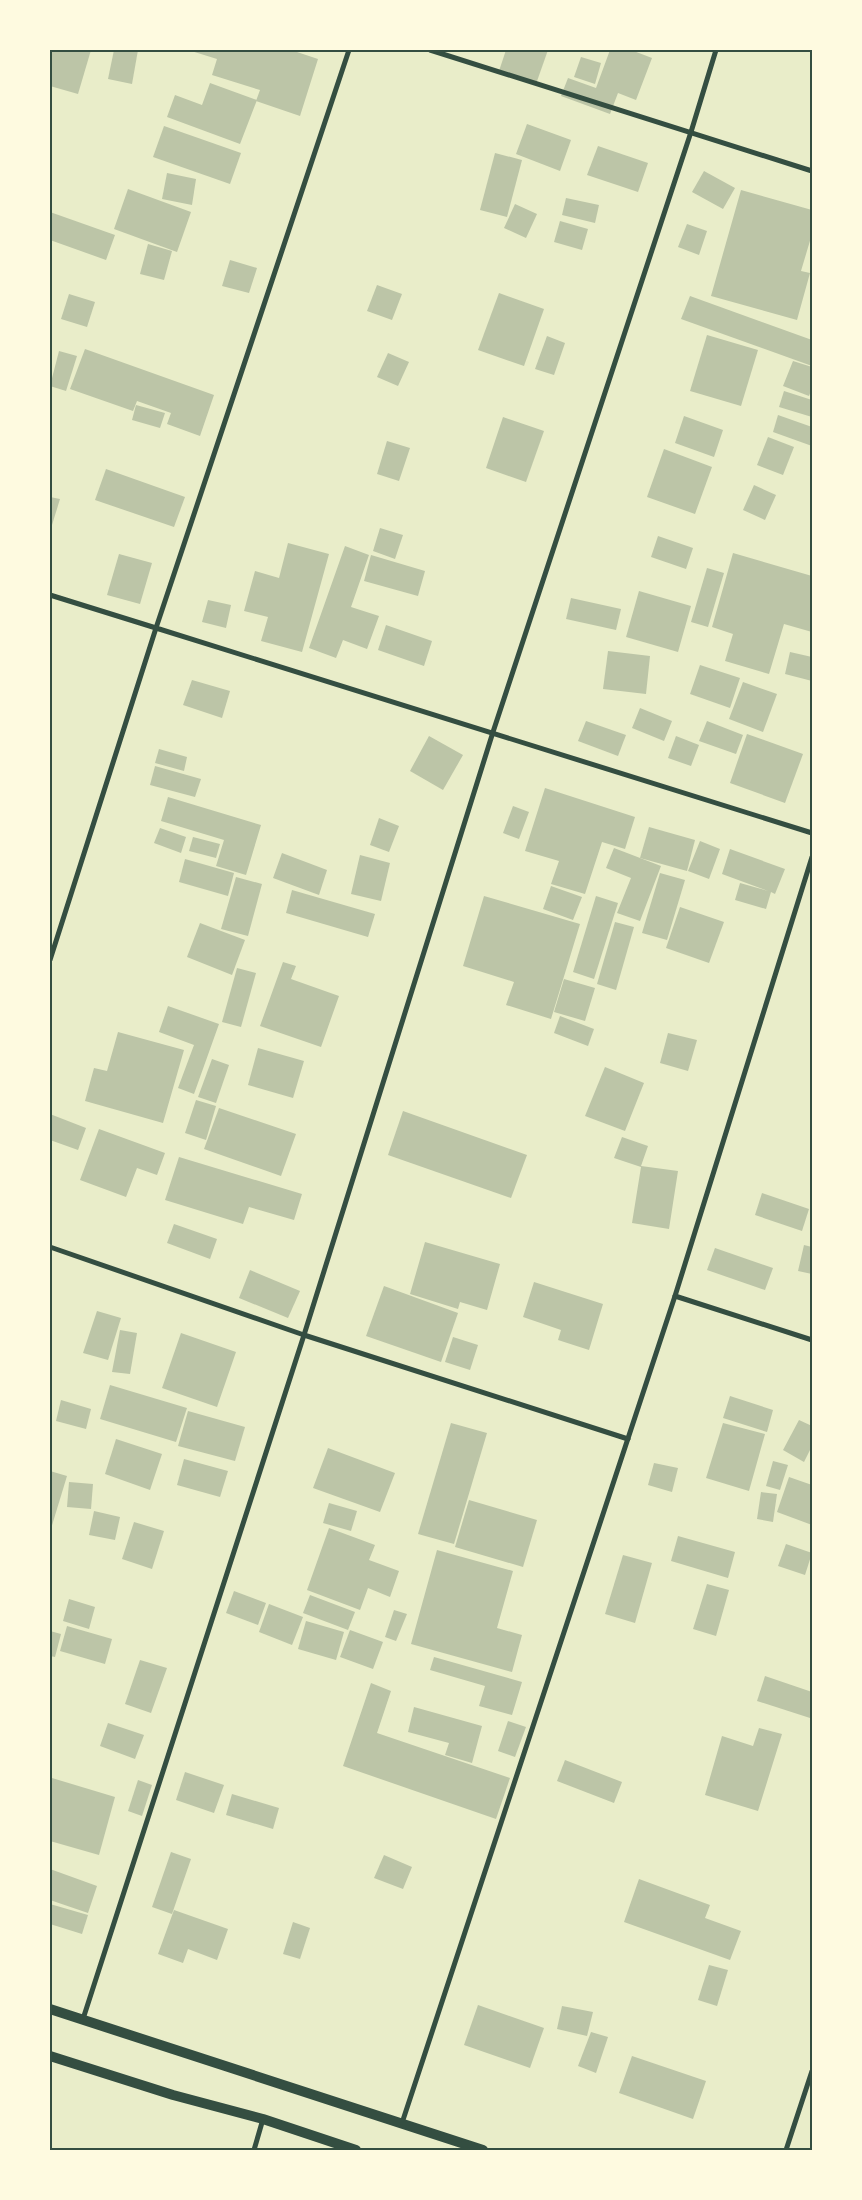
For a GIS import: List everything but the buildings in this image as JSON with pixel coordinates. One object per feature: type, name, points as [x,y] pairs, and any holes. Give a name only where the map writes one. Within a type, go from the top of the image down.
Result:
[{"type":"main road","points":[[50,2009],[483,2150]]},
{"type":"main road","points":[[50,2056],[173,2095],[263,2119],[356,2150]]},
{"type":"street","points":[[50,960],[156,628],[349,50]]},
{"type":"street","points":[[430,50],[812,172]]},
{"type":"street","points":[[83,2019],[304,1335],[493,732],[691,132],[716,50]]},
{"type":"street","points":[[50,595],[812,833]]},
{"type":"street","points":[[402,2124],[675,1296],[812,857]]},
{"type":"street","points":[[50,1247],[304,1335],[628,1439]]},
{"type":"street","points":[[675,1296],[812,1340]]},
{"type":"street","points":[[786,2150],[812,2071]]},
{"type":"street","points":[[254,2150],[263,2119]]}]
